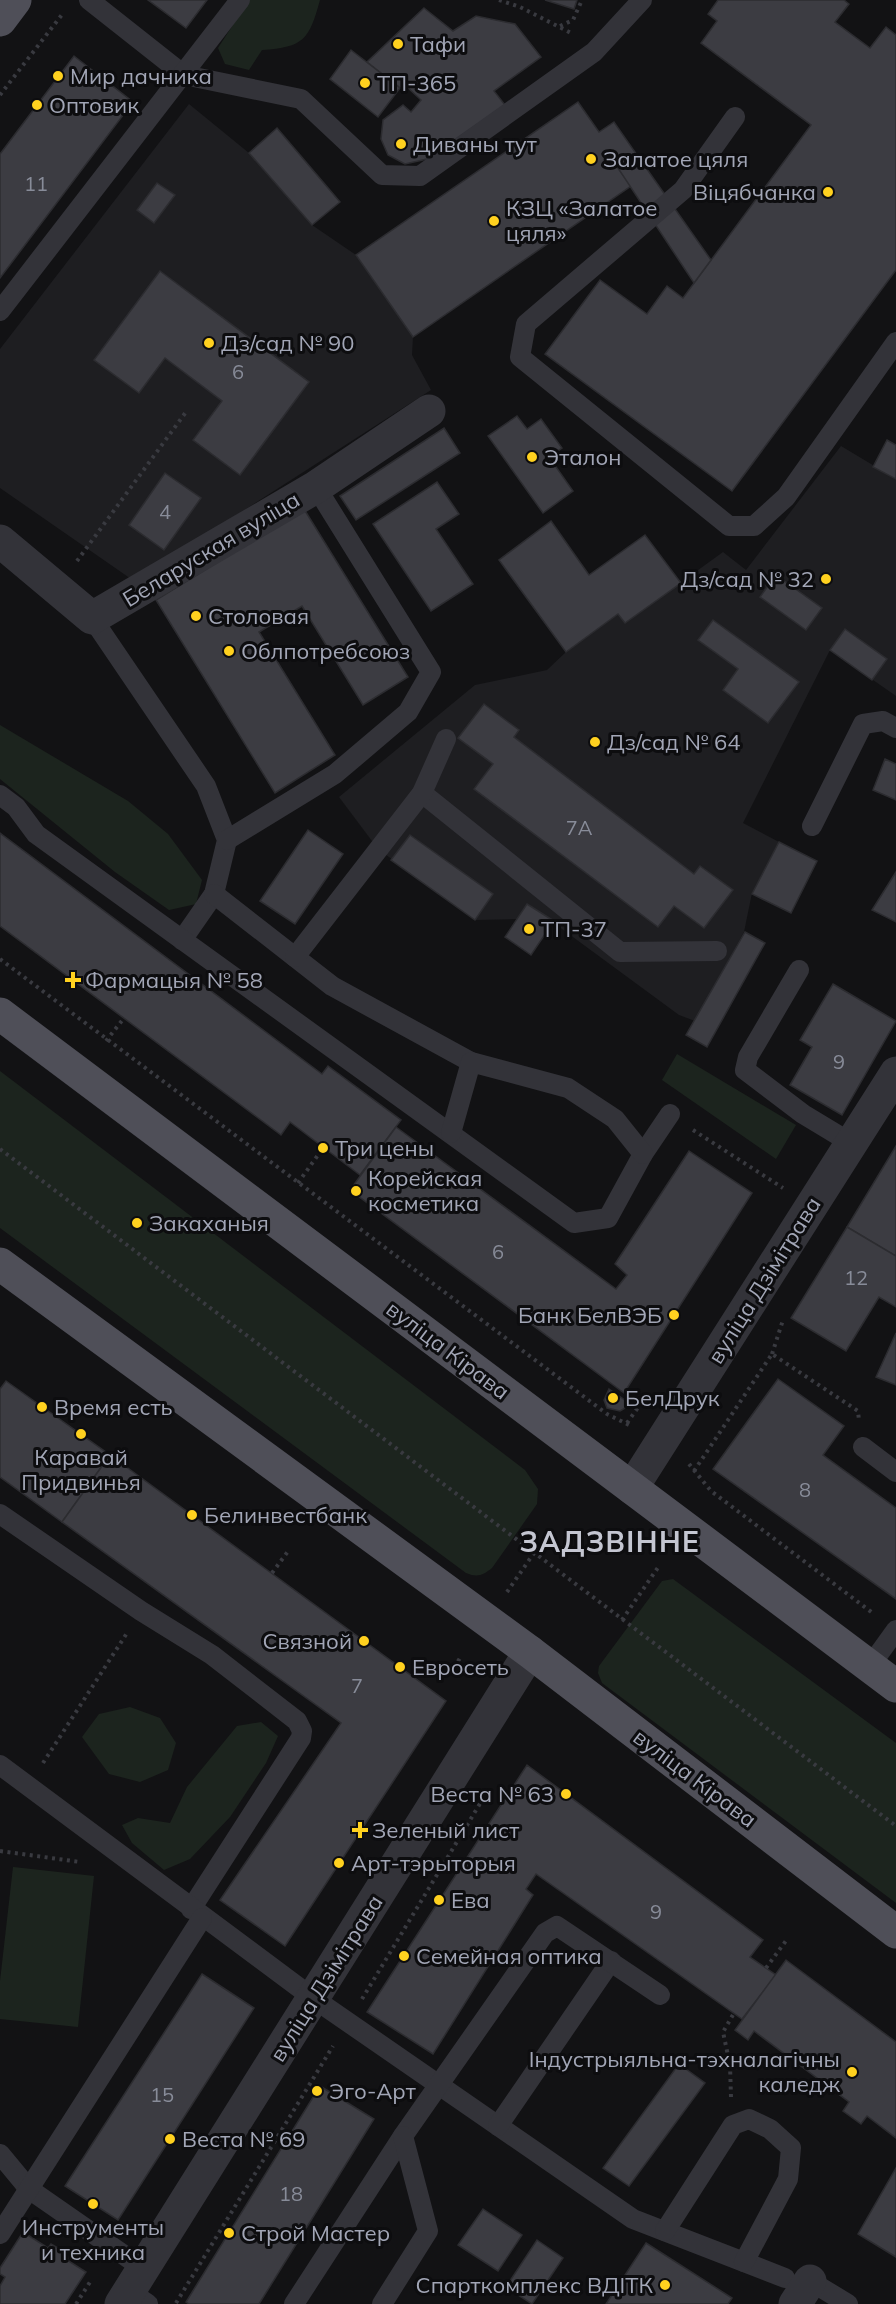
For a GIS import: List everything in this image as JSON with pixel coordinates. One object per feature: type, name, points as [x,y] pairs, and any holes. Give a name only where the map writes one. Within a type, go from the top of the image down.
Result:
[{"type":"main road","points":[[0,20],[15,0]]},
{"type":"main road","name":"вуліца Кірава","points":[[0,1014],[896,1686]]},
{"type":"main road","name":"вуліца Кірава","points":[[0,1264],[530,1652],[896,1932]]},
{"type":"street","name":"Беларуская вуліца","points":[[92,618],[316,487],[429,411]]},
{"type":"street","points":[[0,541],[92,618]]},
{"type":"street","name":"вуліца Дзімітрава","points":[[632,1488],[896,1073]]},
{"type":"street","name":"вуліца Дзімітрава","points":[[136,2292],[313,1998],[530,1652]]},
{"type":"lane","points":[[89,0],[184,75],[301,99],[382,175],[420,177],[594,52],[642,0]]},
{"type":"lane","points":[[0,311],[240,0]]},
{"type":"lane","points":[[735,117],[683,190],[526,324],[520,357],[729,526],[754,526],[786,497],[896,342]]},
{"type":"lane","points":[[227,840],[335,774],[408,712],[430,672],[316,487]]},
{"type":"lane","points":[[92,618],[206,786],[227,840],[214,894],[182,940]]},
{"type":"lane","points":[[812,826],[863,724],[883,721],[896,728]]},
{"type":"lane","points":[[295,957],[422,793],[446,740]]},
{"type":"lane","points":[[422,793],[620,952],[717,951]]},
{"type":"lane","points":[[0,795],[16,807],[36,834],[574,1222],[608,1218],[643,1154],[670,1114]]},
{"type":"lane","points":[[214,894],[332,986],[471,1062],[568,1088],[615,1119],[643,1154]]},
{"type":"lane","points":[[799,970],[748,1057],[745,1070],[803,1114],[851,1143]]},
{"type":"lane","points":[[451,1133],[471,1062]]},
{"type":"lane","points":[[862,1448],[896,1472]]},
{"type":"lane","points":[[0,1514],[141,1611],[229,1668],[297,1721],[302,1731],[301,1738],[197,1914],[0,2234]]},
{"type":"lane","points":[[870,1666],[896,1630]]},
{"type":"lane","points":[[0,1765],[197,1914],[313,1998],[633,2219],[744,2262],[797,2288],[848,2304]]},
{"type":"lane","points":[[294,2304],[403,2136],[545,1933],[557,1926],[660,1995]]},
{"type":"lane","points":[[498,2126],[611,1961]]},
{"type":"lane","points":[[665,2232],[732,2125],[749,2119],[770,2129],[791,2148],[788,2179],[744,2262]]},
{"type":"lane","points":[[382,2304],[428,2231],[403,2136]]},
{"type":"lane","points":[[0,2154],[29,2189],[136,2292]]},
{"type":"path","points":[[499,0],[571,32],[594,52]]},
{"type":"path","points":[[559,26],[573,20],[582,0]]},
{"type":"path","points":[[0,95],[67,9]]},
{"type":"path","points":[[56,588],[186,412]]},
{"type":"path","points":[[0,959],[106,1041],[607,1414],[637,1430]]},
{"type":"path","points":[[106,1041],[124,1018]]},
{"type":"path","points":[[670,1114],[789,1192]]},
{"type":"path","points":[[298,1183],[323,1148]]},
{"type":"path","points":[[0,1149],[896,1826]]},
{"type":"path","points":[[694,1471],[772,1354],[858,1411],[862,1448]]},
{"type":"path","points":[[689,1464],[711,1491],[896,1630]]},
{"type":"path","points":[[272,1573],[289,1550]]},
{"type":"path","points":[[501,1600],[534,1553]]},
{"type":"path","points":[[622,1620],[659,1566]]},
{"type":"path","points":[[28,1787],[141,1611]]},
{"type":"path","points":[[450,1674],[460,1658]]},
{"type":"path","points":[[0,1851],[138,1869]]},
{"type":"path","points":[[766,1968],[788,1938]]},
{"type":"path","points":[[732,2125],[730,2065],[723,2032],[734,2013]]},
{"type":"shaded area","points":[[249,0],[320,0],[312,24],[303,39],[287,47],[262,50],[249,70],[225,64],[218,48]]},
{"type":"shaded area","name":"Дз/сад № 90","points":[[189,104],[249,153],[312,225],[356,255],[413,337],[412,355],[431,390],[134,581],[0,488],[0,349]]},
{"type":"shaded area","name":"Дз/сад № 64","points":[[841,446],[896,479],[896,696],[830,650],[743,823],[779,842],[752,893],[744,932],[695,1021],[679,1015],[528,904],[517,919],[475,920],[378,849],[339,797],[475,685],[547,670],[566,652],[618,614],[625,623],[723,552],[746,570]]},
{"type":"shaded area","points":[[0,725],[128,801],[168,834],[202,880],[196,904],[169,910],[115,872],[0,779]]},
{"type":"shaded area","points":[[677,1054],[796,1125],[776,1159],[662,1080]]},
{"type":"shaded area","points":[[0,1071],[525,1470],[538,1489],[537,1504],[492,1568],[480,1575],[466,1573],[0,1228]]},
{"type":"shaded area","points":[[673,1579],[896,1743],[896,1903],[602,1683],[598,1673],[599,1666],[662,1581]]},
{"type":"shaded area","points":[[130,1707],[160,1718],[176,1743],[168,1770],[140,1782],[109,1774],[82,1737],[99,1714]]},
{"type":"shaded area","points":[[261,1722],[278,1736],[266,1763],[230,1817],[190,1859],[164,1870],[132,1843],[122,1825],[138,1818],[170,1823],[187,1787],[237,1726]]},
{"type":"shaded area","points":[[13,1867],[94,1876],[78,2027],[0,2019],[0,1981]]},
{"type":"building","points":[[148,0],[207,0],[186,28]]},
{"type":"building","points":[[545,0],[577,0],[574,9]]},
{"type":"building","name":"Віцябчанка","points":[[718,0],[844,0],[849,4],[835,22],[870,48],[886,27],[896,35],[896,270],[732,491],[545,354],[600,280],[647,314],[667,286],[683,298],[811,125],[701,43],[717,21],[708,14]]},
{"type":"building","points":[[424,8],[453,31],[476,16],[515,24],[541,57],[494,91],[505,105],[427,159],[405,164],[388,155],[381,139],[383,120],[403,105],[411,112],[421,100],[406,86],[400,88],[367,62]]},
{"type":"building","name":"ТП-365","points":[[351,50],[400,88],[378,117],[330,79]]},
{"type":"building","points":[[74,56],[133,102],[0,278],[0,154]]},
{"type":"building","name":"КЗЦ «Залатое цяля»","points":[[578,102],[599,132],[614,122],[637,155],[618,168],[631,186],[413,337],[356,255]]},
{"type":"building","points":[[277,128],[340,202],[312,225],[249,153]]},
{"type":"building","points":[[637,155],[711,260],[694,283],[618,168]]},
{"type":"building","points":[[157,183],[175,195],[154,223],[137,210]]},
{"type":"building","points":[[160,271],[309,382],[240,475],[193,440],[222,401],[165,358],[139,393],[94,360]]},
{"type":"building","points":[[517,416],[527,429],[541,419],[562,448],[549,457],[573,491],[543,513],[488,436]]},
{"type":"building","points":[[444,428],[460,453],[356,520],[340,496]]},
{"type":"building","points":[[887,440],[896,445],[896,479],[873,467]]},
{"type":"building","points":[[165,473],[201,498],[164,550],[129,525]]},
{"type":"building","points":[[437,482],[459,514],[436,529],[473,584],[431,611],[373,524]]},
{"type":"building","name":"Облпотребсоюз","points":[[304,509],[408,677],[363,705],[302,606],[259,632],[335,755],[275,793],[156,600]]},
{"type":"building","points":[[551,521],[589,575],[645,535],[681,583],[625,623],[618,614],[566,652],[499,560]]},
{"type":"building","points":[[776,575],[822,608],[806,630],[760,597]]},
{"type":"building","points":[[713,620],[799,682],[768,723],[723,690],[738,669],[698,640]]},
{"type":"building","points":[[845,629],[887,659],[872,680],[830,650]]},
{"type":"building","points":[[484,704],[519,730],[514,737],[694,874],[700,866],[733,890],[704,928],[674,906],[658,927],[474,789],[493,764],[458,738]]},
{"type":"building","points":[[885,759],[896,764],[896,800],[873,790]]},
{"type":"building","points":[[308,830],[343,854],[295,924],[260,901]]},
{"type":"building","points":[[0,833],[322,1074],[328,1066],[401,1120],[360,1175],[290,1122],[281,1135],[0,926]]},
{"type":"building","points":[[410,835],[493,894],[475,920],[391,860]]},
{"type":"building","points":[[779,842],[817,861],[791,913],[752,894]]},
{"type":"building","points":[[896,872],[896,922],[872,910]]},
{"type":"building","name":"ТП-37","points":[[527,904],[554,921],[531,955],[505,937]]},
{"type":"building","points":[[745,932],[765,943],[707,1047],[686,1035]]},
{"type":"building","points":[[833,984],[896,1021],[842,1115],[790,1085],[812,1047],[800,1040]]},
{"type":"building","points":[[396,1127],[616,1289],[627,1275],[615,1264],[689,1151],[752,1193],[624,1393],[350,1190]]},
{"type":"building","points":[[896,1146],[896,1256],[847,1227]]},
{"type":"building","points":[[847,1227],[896,1256],[896,1307],[879,1297],[846,1351],[791,1318]]},
{"type":"building","points":[[896,1333],[896,1385],[876,1377]]},
{"type":"building","points":[[778,1379],[844,1426],[823,1455],[896,1508],[896,1599],[713,1469]]},
{"type":"building","points":[[6,1381],[110,1455],[62,1522],[0,1477],[0,1389]]},
{"type":"building","name":"БелДрук","points":[[609,1389],[629,1403],[627,1407],[620,1411],[607,1408],[604,1400]]},
{"type":"building","points":[[110,1455],[446,1701],[285,1946],[220,1900],[341,1723],[62,1522]]},
{"type":"building","points":[[527,1765],[763,1940],[750,1957],[776,1975],[742,2019],[536,1874],[526,1889],[533,1895],[433,2054],[367,2012]]},
{"type":"building","name":"Індустрыяльна-тэхналагічны каледж","points":[[786,1960],[896,2042],[896,2138],[867,2116],[861,2124],[843,2111],[849,2102],[754,2031],[748,2040],[735,2030]]},
{"type":"building","points":[[202,1974],[254,2008],[118,2220],[65,2186]]},
{"type":"building","points":[[679,2064],[705,2083],[629,2186],[603,2168]]},
{"type":"building","points":[[320,2086],[374,2119],[259,2304],[189,2304],[186,2302]]},
{"type":"building","points":[[896,2168],[896,2257],[858,2234]]},
{"type":"building","points":[[483,2209],[522,2235],[498,2271],[458,2245]]},
{"type":"building","points":[[23,2232],[48,2248],[51,2244],[70,2255],[67,2260],[86,2272],[65,2304],[0,2304],[0,2286],[5,2277],[0,2274],[0,2268]]},
{"type":"building","points":[[537,2240],[563,2258],[532,2304],[506,2287]]},
{"type":"building","name":"Спарткомплекс ВДІТК","points":[[646,2243],[732,2298],[728,2304],[606,2304]]},
{"type":"place","name":"Тафи","points":[[398,44]]},
{"type":"place","name":"Мир дачника","points":[[58,76]]},
{"type":"place","name":"ТП-365","points":[[365,83]]},
{"type":"place","name":"Оптовик","points":[[37,105]]},
{"type":"place","name":"Диваны тут","points":[[401,144]]},
{"type":"place","name":"Залатое цяля","points":[[591,159]]},
{"type":"place","name":"Віцябчанка","points":[[828,192]]},
{"type":"place","name":"КЗЦ «Залатое цяля»","points":[[494,221]]},
{"type":"place","name":"Дз/сад № 90","points":[[209,343]]},
{"type":"place","name":"Эталон","points":[[532,457]]},
{"type":"place","name":"Дз/сад № 32","points":[[826,579]]},
{"type":"place","name":"Столовая","points":[[196,616]]},
{"type":"place","name":"Облпотребсоюз","points":[[229,651]]},
{"type":"place","name":"Дз/сад № 64","points":[[595,742]]},
{"type":"place","name":"ТП-37","points":[[529,929]]},
{"type":"place","name":"Фармацыя № 58","points":[[73,980]]},
{"type":"place","name":"Три цены","points":[[323,1148]]},
{"type":"place","name":"Корейская косметика","points":[[356,1191]]},
{"type":"place","name":"Закаханыя","points":[[137,1223]]},
{"type":"place","name":"Банк БелВЭБ","points":[[674,1315]]},
{"type":"place","name":"БелДрук","points":[[613,1398]]},
{"type":"place","name":"Время есть","points":[[42,1407]]},
{"type":"place","name":"Каравай Придвинья","points":[[81,1434]]},
{"type":"place","name":"Белинвестбанк","points":[[192,1515]]},
{"type":"place","name":"Связной","points":[[364,1641]]},
{"type":"place","name":"Евросеть","points":[[400,1667]]},
{"type":"place","name":"Веста № 63","points":[[566,1794]]},
{"type":"place","name":"Зеленый лист","points":[[360,1830]]},
{"type":"place","name":"Арт-тэрыторыя","points":[[339,1863]]},
{"type":"place","name":"Ева","points":[[439,1900]]},
{"type":"place","name":"Семейная оптика","points":[[404,1956]]},
{"type":"place","name":"Індустрыяльна-тэхналагічны каледж","points":[[852,2072]]},
{"type":"place","name":"Эго-Арт","points":[[317,2091]]},
{"type":"place","name":"Веста № 69","points":[[170,2139]]},
{"type":"place","name":"Инструменты и техника","points":[[93,2204]]},
{"type":"place","name":"Строй Мастер","points":[[229,2233]]},
{"type":"place","name":"Спарткомплекс ВДІТК","points":[[665,2285]]},
{"type":"district","name":"ЗАДЗВІННЕ","points":[[610,1541]]}]
